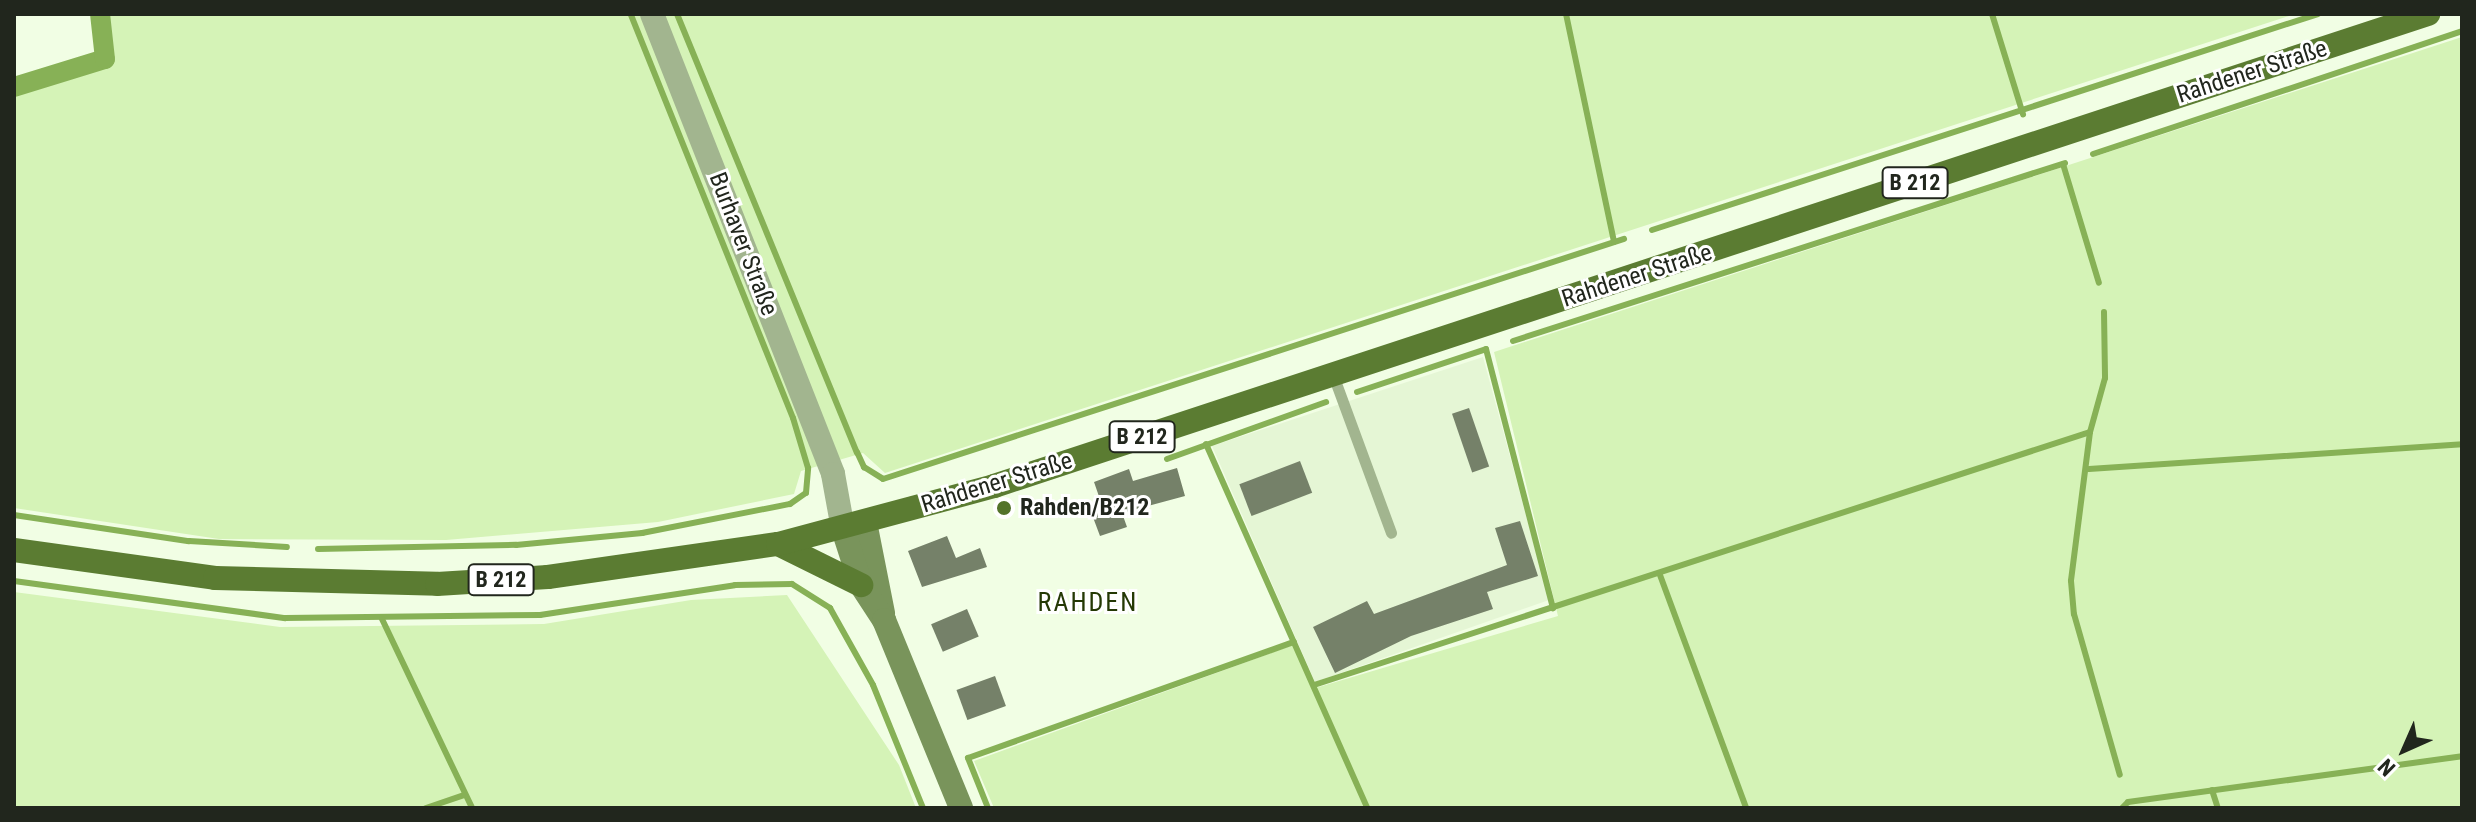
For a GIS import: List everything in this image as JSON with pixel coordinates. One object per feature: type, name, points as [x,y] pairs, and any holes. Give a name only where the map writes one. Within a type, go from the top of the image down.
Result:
[{"type":"main road","name":"Rahdener Straße","points":[[854,526],[1333,375],[2428,14]]},
{"type":"main road","name":"B 212","points":[[14,550],[215,578],[437,584],[548,577],[778,544],[854,526]]},
{"type":"main road","name":"Burhaver Straße","points":[[854,526],[861,585],[884,620]]},
{"type":"main road","name":"Burhaver Straße","points":[[854,526],[884,620],[961,808]]},
{"type":"main road","points":[[778,544],[861,585]]},
{"type":"street","name":"Burhaver Straße","points":[[652,14],[854,526]]},
{"type":"lane","points":[[1333,375],[1391,533]]},
{"type":"shaded area","points":[[1483,357],[1549,600],[1315,682],[1212,446]]},
{"type":"green space","points":[[103,14],[2295,14],[885,473],[863,453],[801,471],[794,494],[658,522],[446,540],[219,539],[14,508],[14,94],[109,64]]},
{"type":"green space","points":[[2462,37],[2462,808],[994,808],[974,761],[1293,645],[1312,689],[1558,616],[1494,352]]},
{"type":"green space","points":[[14,592],[280,627],[544,624],[691,600],[787,595],[899,765],[916,808],[14,808]]},
{"type":"building","points":[[1469,408],[1489,467],[1472,472],[1452,414]]},
{"type":"building","points":[[1300,461],[1312,493],[1252,516],[1239,484]]},
{"type":"building","points":[[1177,468],[1185,496],[1122,513],[1127,527],[1100,536],[1091,512],[1103,508],[1094,482],[1129,469],[1133,481]]},
{"type":"building","points":[[1520,521],[1538,576],[1487,592],[1493,609],[1411,636],[1335,673],[1313,627],[1367,601],[1374,614],[1507,565],[1495,528]]},
{"type":"building","points":[[947,536],[956,558],[980,548],[987,567],[922,587],[908,551]]},
{"type":"building","points":[[967,609],[979,637],[943,652],[931,624]]},
{"type":"building","points":[[995,676],[1006,706],[967,720],[956,690]]},
{"type":"waterway","points":[[14,87],[105,59],[100,14]]},
{"type":"waterway","points":[[318,549],[516,545],[642,533],[790,504],[806,493],[808,468],[793,418],[631,14]]},
{"type":"waterway","points":[[677,14],[857,452],[864,467],[883,479],[1624,239]]},
{"type":"waterway","points":[[1566,14],[1614,242]]},
{"type":"waterway","points":[[1992,14],[2023,114]]},
{"type":"waterway","points":[[1652,230],[2318,14]]},
{"type":"waterway","points":[[2093,154],[2462,31]]},
{"type":"waterway","points":[[1513,341],[2065,163]]},
{"type":"waterway","points":[[2063,164],[2099,283]]},
{"type":"waterway","points":[[2104,312],[2105,378],[2090,432],[2071,581],[2074,614],[2120,775]]},
{"type":"waterway","points":[[1486,349],[1553,609]]},
{"type":"waterway","points":[[1357,392],[1486,349]]},
{"type":"waterway","points":[[1167,459],[1326,402]]},
{"type":"waterway","points":[[1314,685],[2090,432]]},
{"type":"waterway","points":[[1206,444],[1367,808]]},
{"type":"waterway","points":[[2089,469],[2462,444]]},
{"type":"waterway","points":[[14,515],[189,541],[287,547]]},
{"type":"waterway","points":[[1660,575],[1746,808]]},
{"type":"waterway","points":[[14,581],[285,618],[540,615],[735,585],[792,584],[830,608],[873,685],[923,808]]},
{"type":"waterway","points":[[382,619],[472,808]]},
{"type":"waterway","points":[[988,808],[968,758],[1294,642]]},
{"type":"waterway","points":[[2122,808],[2128,802],[2462,756]]},
{"type":"waterway","points":[[2212,790],[2218,808]]},
{"type":"waterway","points":[[426,808],[464,795]]},
{"type":"place","name":"Rahden/B212","points":[[1004,508]]},
{"type":"district","name":"RAHDEN","points":[[1088,603]]}]
